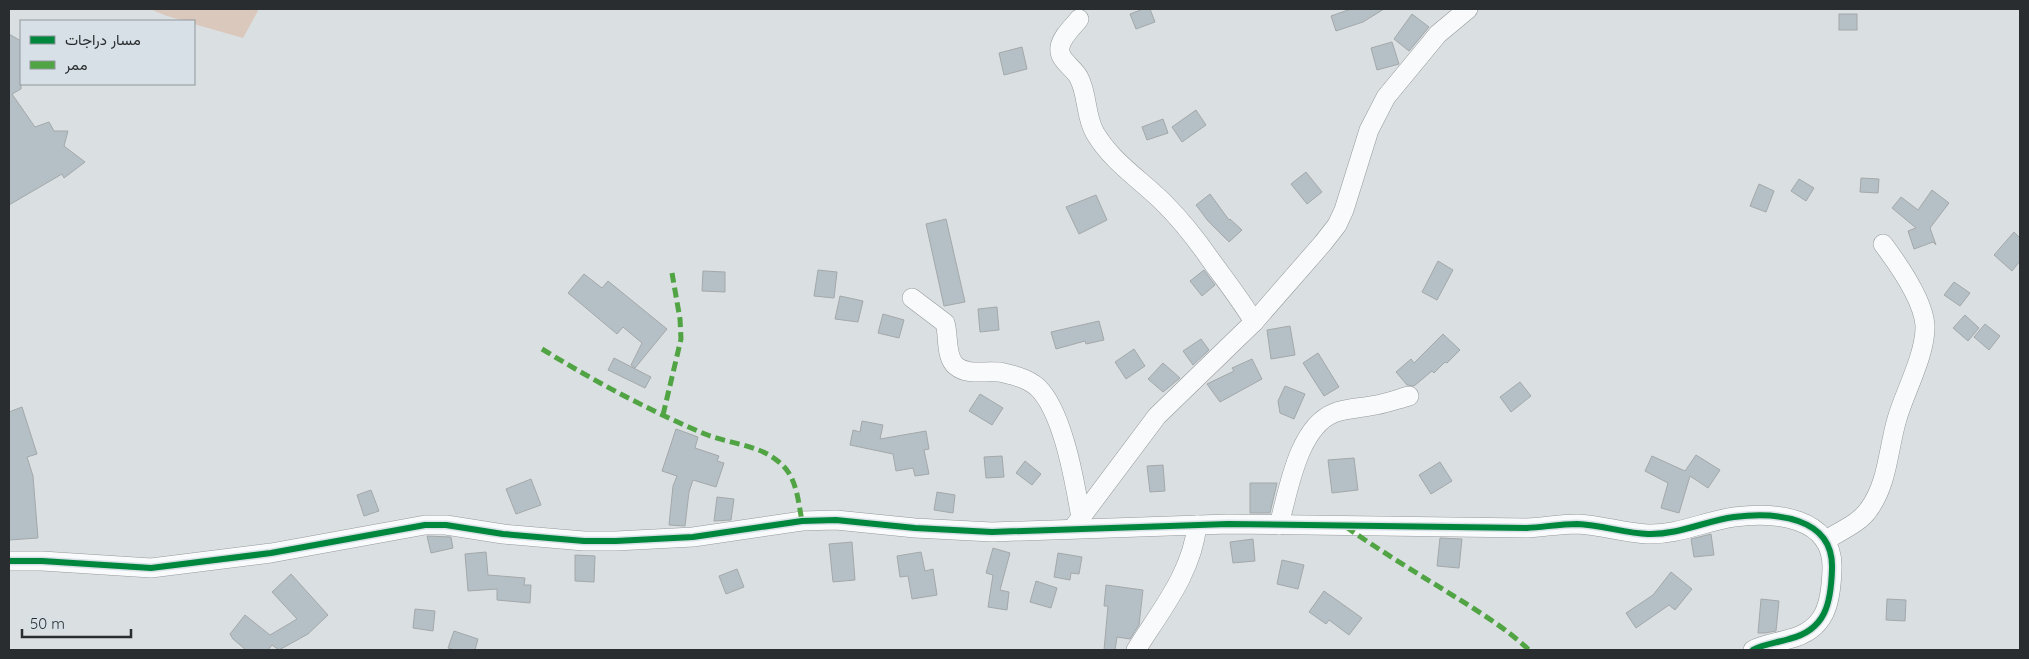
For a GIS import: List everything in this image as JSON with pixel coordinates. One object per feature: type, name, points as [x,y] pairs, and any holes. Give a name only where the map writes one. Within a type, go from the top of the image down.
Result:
[{"type":"street","points":[[1077,523],[1157,416],[1254,322],[1336,225],[1344,210],[1369,130],[1386,97],[1434,40],[1468,9]]},
{"type":"street","points":[[1079,19],[1062,42],[1060,53],[1067,65],[1074,70],[1080,79],[1086,112],[1094,133],[1118,162],[1162,201],[1186,226],[1240,299],[1254,322]]},
{"type":"street","points":[[1826,540],[1868,512],[1875,500],[1882,484],[1896,420],[1924,340],[1925,323],[1918,302],[1900,267],[1884,244]]},
{"type":"street","points":[[912,298],[945,323],[951,359],[956,366],[964,371],[999,372],[1015,376],[1031,382],[1041,390],[1049,403],[1074,474],[1077,523]]},
{"type":"street","points":[[1279,525],[1294,469],[1303,445],[1323,420],[1333,414],[1374,406],[1410,396]]},
{"type":"street","points":[[9,561],[42,561],[151,568],[271,553],[425,525],[446,525],[503,534],[567,540],[616,542],[693,537],[802,521],[836,520],[950,531],[1036,531],[1077,523],[1527,528],[1576,524],[1648,534],[1672,532],[1734,517],[1765,516],[1787,518],[1805,524],[1817,531],[1826,540],[1831,551],[1832,593],[1828,608],[1819,622],[1808,633],[1753,650]]},
{"type":"street","points":[[1136,650],[1180,580],[1191,558],[1197,525]]},
{"type":"shaded area","points":[[150,9],[259,9],[243,38],[195,24],[195,20],[182,20]]},
{"type":"building","points":[[1143,9],[1150,9],[1155,22],[1136,29],[1130,14]]},
{"type":"building","points":[[1351,9],[1384,9],[1363,22],[1336,31],[1331,16]]},
{"type":"building","points":[[1412,14],[1429,27],[1409,51],[1394,39]]},
{"type":"building","points":[[1839,14],[1857,14],[1857,30],[1839,30]]},
{"type":"building","points":[[9,34],[20,40],[21,89],[12,94],[35,127],[49,122],[54,131],[68,131],[64,146],[85,162],[64,178],[62,174],[9,205]]},
{"type":"building","points":[[1392,42],[1399,64],[1377,70],[1371,48]]},
{"type":"building","points":[[1022,47],[1027,69],[1004,75],[999,53]]},
{"type":"building","points":[[1196,110],[1206,125],[1182,142],[1172,127]]},
{"type":"building","points":[[1163,119],[1168,133],[1147,140],[1142,127]]},
{"type":"building","points":[[1306,172],[1322,192],[1307,204],[1291,184]]},
{"type":"building","points":[[1861,178],[1879,179],[1878,193],[1860,192]]},
{"type":"building","points":[[1799,179],[1814,188],[1806,201],[1791,191]]},
{"type":"building","points":[[1759,184],[1774,191],[1766,212],[1750,206]]},
{"type":"building","points":[[1932,190],[1949,203],[1930,228],[1936,245],[1933,242],[1914,249],[1908,231],[1916,228],[1892,208],[1901,197],[1918,210]]},
{"type":"building","points":[[1210,194],[1229,220],[1242,230],[1229,242],[1208,221],[1196,205]]},
{"type":"building","points":[[1096,195],[1107,220],[1079,234],[1066,207]]},
{"type":"building","points":[[946,219],[965,302],[944,306],[926,224]]},
{"type":"building","points":[[2014,232],[2020,238],[2020,261],[2012,271],[1994,255]]},
{"type":"building","points":[[1438,261],[1453,270],[1437,300],[1422,292]]},
{"type":"building","points":[[818,270],[837,272],[834,298],[814,296]]},
{"type":"building","points":[[1204,270],[1215,285],[1202,296],[1190,281]]},
{"type":"building","points":[[703,271],[725,272],[725,292],[702,291]]},
{"type":"building","points":[[584,274],[602,288],[608,281],[667,329],[635,368],[631,365],[642,343],[623,327],[617,334],[568,293]]},
{"type":"building","points":[[1954,282],[1970,293],[1960,306],[1944,295]]},
{"type":"building","points":[[840,296],[863,301],[858,322],[835,319]]},
{"type":"building","points":[[997,307],[999,330],[980,332],[978,309]]},
{"type":"building","points":[[883,314],[904,320],[899,338],[878,333]]},
{"type":"building","points":[[1965,315],[1979,328],[1968,341],[1953,328]]},
{"type":"building","points":[[1099,321],[1104,340],[1086,344],[1085,341],[1056,349],[1051,332]]},
{"type":"building","points":[[1985,324],[2000,336],[1989,350],[1974,337]]},
{"type":"building","points":[[1290,326],[1295,355],[1271,359],[1267,330]]},
{"type":"building","points":[[1443,334],[1460,350],[1434,373],[1432,371],[1414,386],[1407,385],[1396,372],[1411,359],[1414,363]]},
{"type":"building","points":[[1201,339],[1209,350],[1193,365],[1183,351]]},
{"type":"building","points":[[1134,349],[1145,366],[1126,379],[1115,362]]},
{"type":"building","points":[[1318,353],[1339,387],[1324,396],[1303,363]]},
{"type":"building","points":[[614,358],[651,377],[645,388],[608,370]]},
{"type":"building","points":[[1252,359],[1262,379],[1220,402],[1207,384],[1234,371],[1232,368]]},
{"type":"building","points":[[1163,363],[1180,378],[1163,392],[1148,379]]},
{"type":"building","points":[[1520,382],[1531,396],[1511,412],[1500,397]]},
{"type":"building","points":[[1285,386],[1305,394],[1294,419],[1280,413],[1278,401]]},
{"type":"building","points":[[980,394],[1003,408],[992,425],[969,411]]},
{"type":"building","points":[[22,407],[37,454],[27,457],[33,476],[38,538],[9,540],[9,412]]},
{"type":"building","points":[[862,421],[883,425],[880,439],[926,431],[929,449],[924,450],[929,474],[915,476],[913,468],[896,471],[893,454],[850,445],[853,430],[860,432]]},
{"type":"building","points":[[676,429],[698,437],[695,448],[719,456],[717,461],[724,463],[716,487],[693,480],[689,492],[685,526],[669,525],[673,486],[677,476],[662,471]]},
{"type":"building","points":[[1696,455],[1720,470],[1708,488],[1690,476],[1679,513],[1661,508],[1668,483],[1645,471],[1652,456],[1685,471]]},
{"type":"building","points":[[1002,456],[1004,477],[986,478],[984,457]]},
{"type":"building","points":[[1354,458],[1358,490],[1332,493],[1328,460]]},
{"type":"building","points":[[1025,461],[1041,474],[1032,485],[1016,473]]},
{"type":"building","points":[[1440,462],[1452,481],[1431,494],[1419,475]]},
{"type":"building","points":[[1163,465],[1165,491],[1150,492],[1147,466]]},
{"type":"building","points":[[531,479],[541,505],[516,514],[506,489]]},
{"type":"building","points":[[1250,483],[1277,483],[1270,513],[1250,513]]},
{"type":"building","points":[[371,490],[379,511],[364,516],[357,495]]},
{"type":"building","points":[[937,492],[955,495],[953,513],[934,510]]},
{"type":"building","points":[[717,497],[734,499],[731,520],[714,521]]},
{"type":"building","points":[[1711,534],[1714,555],[1694,557],[1691,539]]},
{"type":"building","points":[[427,536],[451,537],[453,548],[431,553]]},
{"type":"building","points":[[1440,538],[1462,539],[1459,568],[1437,566]]},
{"type":"building","points":[[1253,539],[1255,561],[1233,563],[1230,542]]},
{"type":"building","points":[[852,542],[855,580],[833,582],[829,544]]},
{"type":"building","points":[[993,548],[1010,553],[1000,590],[1009,592],[1007,610],[988,607],[993,575],[986,573]]},
{"type":"building","points":[[486,552],[488,575],[525,578],[524,585],[531,585],[530,603],[497,600],[497,589],[468,591],[465,554]]},
{"type":"building","points":[[921,552],[925,571],[933,569],[937,595],[912,599],[908,576],[900,577],[897,556]]},
{"type":"building","points":[[1058,553],[1082,557],[1079,574],[1071,573],[1070,580],[1054,577]]},
{"type":"building","points":[[575,555],[595,556],[594,582],[575,581]]},
{"type":"building","points":[[1282,560],[1304,565],[1298,589],[1277,584]]},
{"type":"building","points":[[737,569],[744,587],[726,594],[719,576]]},
{"type":"building","points":[[1671,572],[1692,589],[1675,610],[1669,605],[1636,628],[1626,613],[1653,595]]},
{"type":"building","points":[[291,574],[328,615],[308,634],[279,650],[272,645],[268,650],[246,650],[230,634],[245,615],[270,635],[297,619],[272,592]]},
{"type":"building","points":[[1036,581],[1057,588],[1051,608],[1030,602]]},
{"type":"building","points":[[1106,585],[1143,590],[1139,625],[1130,639],[1117,637],[1115,650],[1104,650],[1108,606],[1104,606]]},
{"type":"building","points":[[1324,591],[1362,618],[1349,635],[1329,620],[1326,624],[1309,612]]},
{"type":"building","points":[[1761,599],[1779,601],[1776,631],[1758,633]]},
{"type":"building","points":[[1887,599],[1906,600],[1905,621],[1886,620]]},
{"type":"building","points":[[415,609],[435,611],[433,631],[413,628]]},
{"type":"building","points":[[454,631],[478,639],[475,650],[448,648]]},
{"type":"marked path","points":[[663,415],[681,339],[680,319],[672,273]]},
{"type":"marked path","points":[[542,349],[601,384],[663,415],[705,434],[753,448],[771,456],[790,474],[798,497],[802,521]]},
{"type":"marked path","points":[[1346,527],[1485,616],[1529,650]]},
{"type":"cycle path","points":[[9,561],[42,561],[151,568],[271,553],[425,525],[446,525],[503,534],[584,541],[616,541],[693,537],[802,521],[836,520],[915,528],[992,532],[1228,524],[1527,528],[1577,524],[1648,534],[1681,530],[1734,517],[1783,517],[1799,521],[1812,528],[1823,538],[1830,551],[1832,569],[1828,604],[1819,622],[1811,629],[1801,635],[1753,650]]}]
